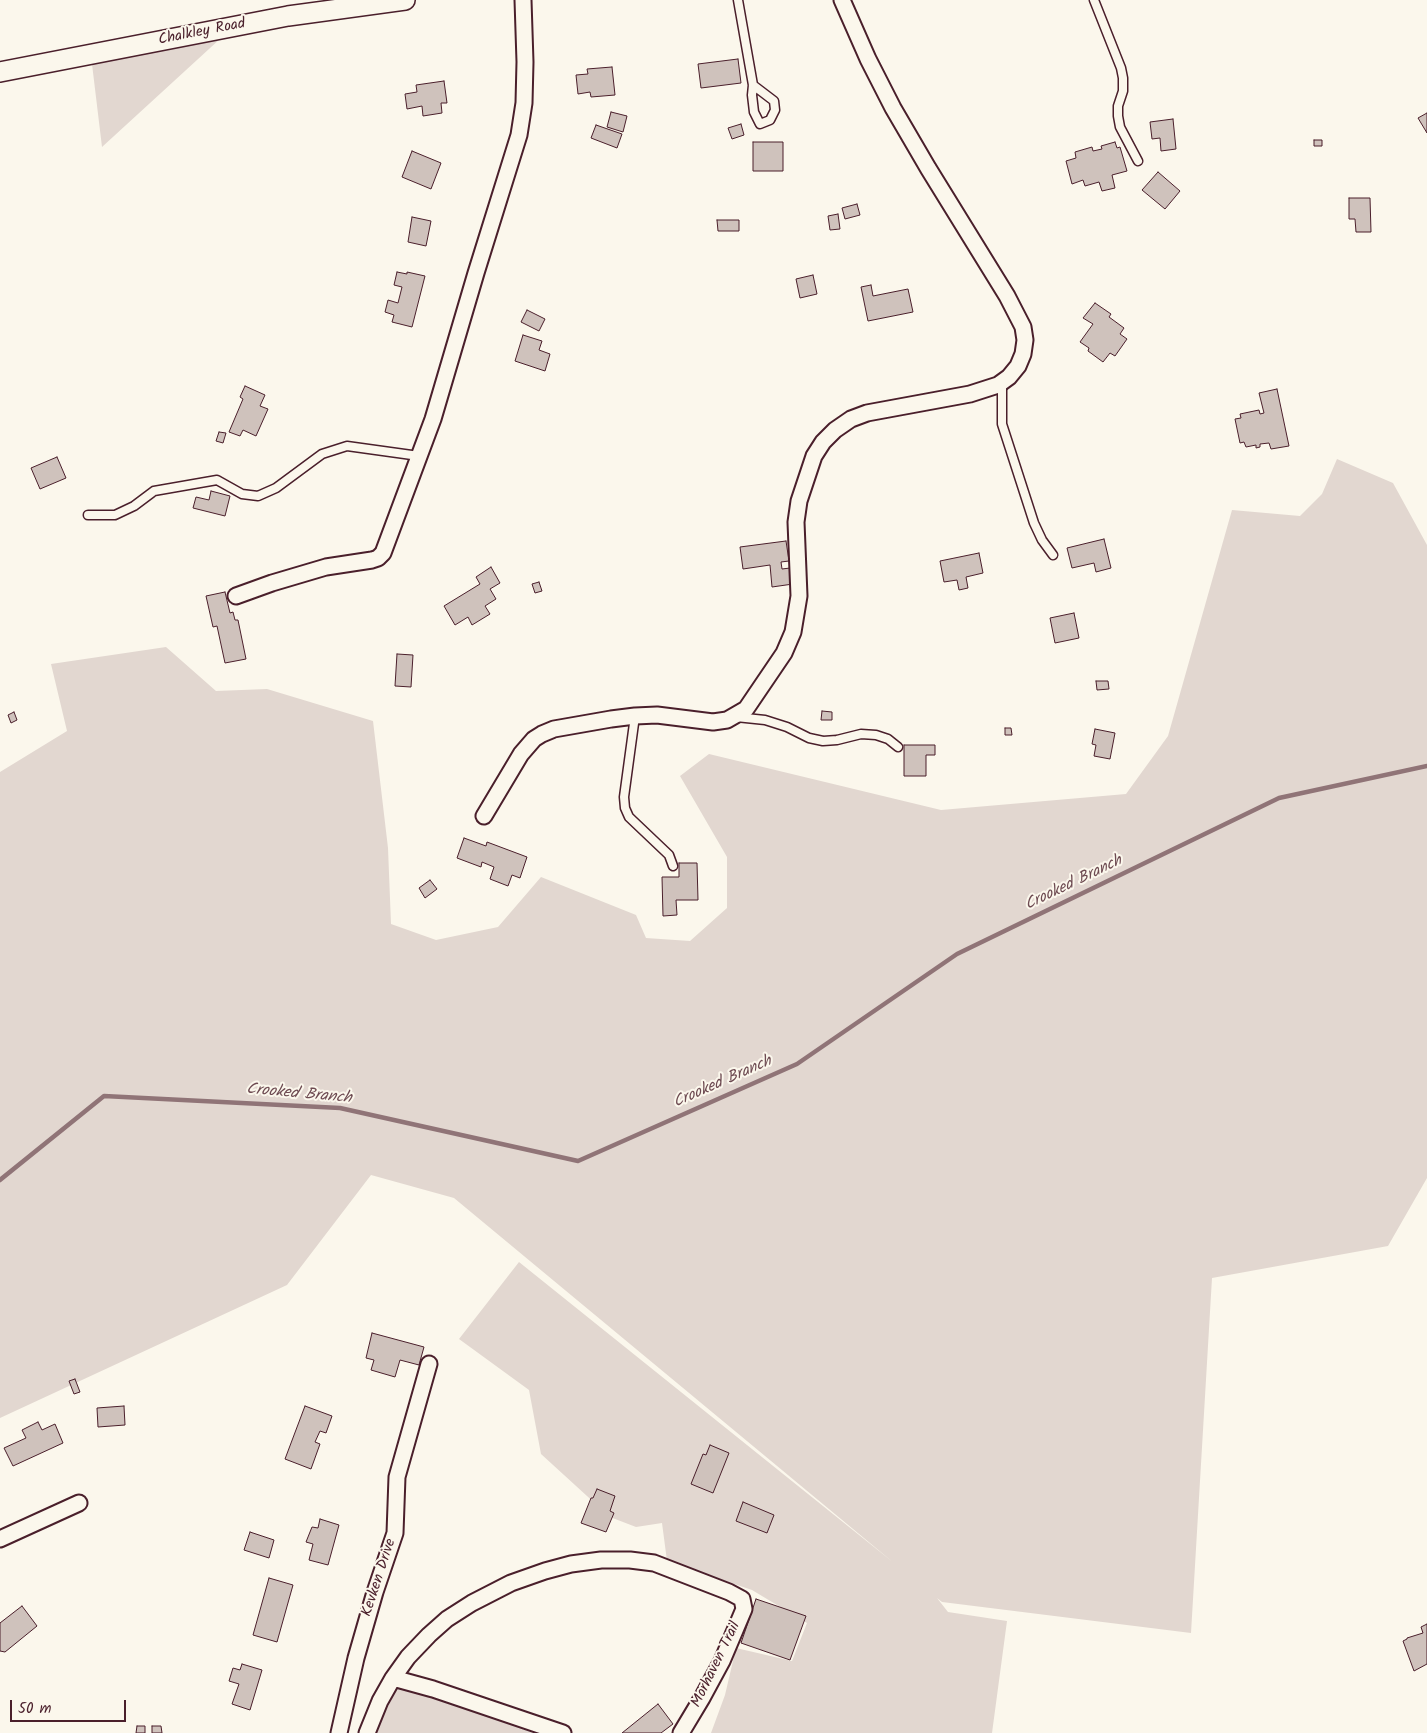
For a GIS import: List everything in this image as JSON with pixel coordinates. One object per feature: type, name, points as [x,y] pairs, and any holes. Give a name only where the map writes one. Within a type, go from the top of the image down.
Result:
[{"type":"street","name":"Chalkley Road","points":[[0,72],[288,16],[405,0]]},
{"type":"street","points":[[236,596],[326,567],[378,558],[383,553],[433,419],[519,135],[525,95],[526,62],[523,0]]},
{"type":"street","points":[[484,816],[521,754],[534,739],[554,729],[635,716],[658,715],[713,722],[726,720],[746,709],[784,653],[793,632],[800,596],[796,522],[799,501],[814,456],[823,442],[834,430],[846,422],[867,413],[965,395],[1002,382],[1018,366],[1023,354],[1023,326],[1007,296],[893,108],[868,59],[842,0]]},
{"type":"street","name":"Kevken Drive","points":[[339,1733],[356,1658],[374,1592],[395,1533],[396,1477],[429,1364]]},
{"type":"street","points":[[0,1540],[79,1503]]},
{"type":"street","name":"Morhaven Trail","points":[[367,1733],[380,1701],[393,1678],[408,1657],[448,1619],[472,1603],[511,1584],[571,1564],[601,1560],[630,1560],[654,1563],[729,1592],[742,1599],[744,1609],[722,1661],[681,1733]]},
{"type":"street","points":[[393,1678],[433,1689],[563,1733]]},
{"type":"lane","points":[[738,0],[753,85],[754,112],[760,124],[770,120],[775,110],[774,101],[753,85]]},
{"type":"lane","points":[[1094,0],[1121,68],[1123,91],[1118,106],[1120,127],[1138,161]]},
{"type":"lane","points":[[1002,382],[1002,424],[1034,523],[1042,540],[1054,555]]},
{"type":"lane","points":[[88,515],[115,515],[134,506],[154,491],[217,480],[242,494],[258,496],[276,488],[322,454],[346,446],[419,456]]},
{"type":"lane","points":[[635,716],[624,797],[625,808],[629,817],[669,855],[672,859],[672,866]]},
{"type":"lane","points":[[735,716],[765,720],[787,727],[809,738],[823,741],[838,740],[861,734],[876,735],[888,739],[898,747]]},
{"type":"shaded area","points":[[221,38],[102,147],[92,64]]},
{"type":"shaded area","points":[[1337,459],[1393,483],[1427,545],[1427,1178],[1388,1246],[1212,1278],[1191,1633],[942,1602],[937,1598],[948,1612],[1007,1621],[992,1733],[711,1733],[725,1695],[736,1648],[792,1661],[807,1623],[752,1590],[667,1561],[662,1523],[636,1527],[610,1517],[541,1454],[529,1390],[459,1339],[519,1262],[894,1563],[454,1198],[371,1175],[287,1285],[0,1418],[0,772],[67,731],[51,664],[166,647],[216,691],[267,689],[373,721],[388,848],[391,924],[436,940],[498,927],[541,877],[636,915],[646,938],[690,941],[727,908],[727,857],[680,776],[709,754],[941,810],[1126,794],[1168,736],[1232,510],[1300,516],[1322,494]]},
{"type":"shaded area","points":[[398,1687],[546,1733],[376,1733],[378,1725]]},
{"type":"building","points":[[738,59],[741,83],[701,88],[698,64]]},
{"type":"building","points":[[612,67],[615,95],[591,97],[590,92],[578,94],[576,75],[588,74],[587,69]]},
{"type":"building","points":[[444,81],[447,103],[441,103],[442,113],[423,116],[422,106],[407,109],[405,94],[417,92],[416,85]]},
{"type":"building","points":[[611,112],[627,116],[623,132],[607,127]]},
{"type":"building","points":[[1427,113],[1427,133],[1418,118]]},
{"type":"building","points":[[1173,119],[1176,149],[1161,151],[1160,138],[1152,139],[1150,122]]},
{"type":"building","points":[[741,124],[744,135],[732,139],[728,128]]},
{"type":"building","points":[[596,125],[622,134],[617,148],[591,138]]},
{"type":"building","points":[[1314,140],[1322,140],[1322,146],[1314,146]]},
{"type":"building","points":[[753,142],[783,142],[783,171],[753,171]]},
{"type":"building","points":[[1115,142],[1117,148],[1120,147],[1127,171],[1112,175],[1115,188],[1102,191],[1099,182],[1085,186],[1083,180],[1072,184],[1066,161],[1076,158],[1075,152],[1092,147],[1093,151],[1102,149],[1101,146]]},
{"type":"building","points":[[412,151],[441,163],[431,189],[402,177]]},
{"type":"building","points":[[1158,172],[1180,191],[1165,209],[1142,190]]},
{"type":"building","points":[[1349,198],[1370,198],[1371,232],[1356,232],[1355,219],[1349,219]]},
{"type":"building","points":[[857,204],[860,215],[845,219],[842,208]]},
{"type":"building","points":[[838,214],[840,229],[830,230],[828,216]]},
{"type":"building","points":[[412,217],[431,221],[426,246],[408,242]]},
{"type":"building","points":[[717,220],[739,220],[739,231],[718,231]]},
{"type":"building","points":[[397,272],[425,276],[412,327],[392,322],[394,315],[385,312],[388,300],[398,303],[402,287],[394,285]]},
{"type":"building","points":[[813,275],[817,294],[800,298],[796,279]]},
{"type":"building","points":[[871,285],[873,296],[908,289],[913,312],[868,321],[861,287]]},
{"type":"building","points":[[1095,303],[1111,314],[1109,317],[1124,328],[1120,334],[1127,339],[1115,356],[1110,353],[1103,362],[1088,351],[1089,348],[1080,342],[1093,324],[1083,318]]},
{"type":"building","points":[[527,310],[545,319],[539,331],[521,322]]},
{"type":"building","points":[[523,335],[542,341],[539,350],[550,354],[545,371],[515,361]]},
{"type":"building","points":[[245,386],[265,395],[260,406],[268,409],[256,436],[243,430],[240,436],[229,432],[243,399],[240,397]]},
{"type":"building","points":[[1277,389],[1289,446],[1271,449],[1269,443],[1260,444],[1260,447],[1256,448],[1256,445],[1246,447],[1244,442],[1240,443],[1235,419],[1241,418],[1240,414],[1259,410],[1260,414],[1264,413],[1259,393]]},
{"type":"building","points":[[219,432],[226,433],[223,443],[216,441]]},
{"type":"building","points":[[57,457],[66,478],[40,489],[31,468]]},
{"type":"building","points":[[211,491],[230,496],[225,516],[193,508],[196,497],[209,500]]},
{"type":"building","points":[[1104,539],[1111,568],[1096,572],[1094,563],[1072,568],[1067,548]]},
{"type":"building","points":[[786,541],[789,561],[781,562],[782,569],[790,568],[793,584],[772,587],[770,565],[743,569],[740,547]]},
{"type":"building","points":[[979,553],[983,573],[966,577],[968,588],[959,590],[957,580],[944,582],[940,561]]},
{"type":"building","points":[[491,567],[500,583],[490,589],[496,599],[485,606],[490,614],[472,625],[468,617],[455,625],[444,606],[480,584],[476,577]]},
{"type":"building","points":[[539,582],[542,591],[535,593],[532,584]]},
{"type":"building","points":[[225,592],[230,613],[233,612],[235,620],[238,620],[246,659],[225,663],[217,626],[213,627],[206,596]]},
{"type":"building","points":[[1074,613],[1079,638],[1055,643],[1050,618]]},
{"type":"building","points":[[397,654],[413,655],[411,687],[395,686]]},
{"type":"building","points":[[1096,681],[1108,681],[1109,689],[1097,690]]},
{"type":"building","points":[[822,711],[832,712],[832,720],[821,720]]},
{"type":"building","points":[[14,712],[17,720],[11,723],[8,715]]},
{"type":"building","points":[[1005,728],[1011,728],[1012,735],[1005,735]]},
{"type":"building","points":[[1095,729],[1115,733],[1110,759],[1094,756],[1096,745],[1092,744]]},
{"type":"building","points":[[904,745],[935,745],[935,755],[926,755],[926,776],[904,776]]},
{"type":"building","points":[[464,838],[486,846],[487,842],[527,857],[520,878],[512,875],[508,886],[490,879],[494,867],[482,862],[481,867],[457,858]]},
{"type":"building","points":[[679,863],[697,863],[698,900],[676,900],[677,915],[663,916],[662,877],[679,877]]},
{"type":"building","points":[[430,880],[437,889],[425,898],[419,888]]},
{"type":"building","points":[[372,1333],[424,1347],[419,1365],[400,1360],[395,1377],[371,1370],[374,1360],[366,1358]]},
{"type":"building","points":[[75,1379],[80,1392],[74,1394],[69,1381]]},
{"type":"building","points":[[124,1406],[125,1425],[98,1427],[97,1408]]},
{"type":"building","points":[[305,1406],[332,1416],[326,1433],[320,1431],[315,1442],[320,1444],[311,1469],[285,1459]]},
{"type":"building","points":[[38,1422],[42,1430],[55,1424],[63,1443],[13,1466],[4,1448],[26,1438],[22,1430]]},
{"type":"building","points":[[710,1445],[729,1453],[713,1493],[691,1484],[703,1454],[706,1455]]},
{"type":"building","points":[[597,1489],[615,1496],[610,1511],[614,1513],[606,1532],[581,1523],[591,1498],[593,1498]]},
{"type":"building","points":[[743,1502],[774,1515],[767,1533],[736,1521]]},
{"type":"building","points":[[320,1519],[339,1525],[328,1565],[309,1560],[313,1544],[306,1542],[312,1527],[318,1528]]},
{"type":"building","points":[[250,1532],[274,1540],[269,1558],[244,1550]]},
{"type":"building","points":[[269,1578],[293,1585],[277,1642],[253,1635]]},
{"type":"building","points":[[756,1599],[806,1616],[790,1660],[741,1643]]},
{"type":"building","points":[[22,1606],[37,1626],[5,1652],[0,1651],[0,1623]]},
{"type":"building","points":[[1427,1624],[1427,1664],[1414,1671],[1403,1641],[1423,1633],[1421,1627]]},
{"type":"building","points":[[242,1664],[262,1670],[250,1710],[232,1704],[239,1684],[229,1681],[233,1668],[240,1670]]},
{"type":"building","points":[[658,1704],[673,1724],[661,1733],[622,1733]]},
{"type":"building","points":[[137,1726],[145,1726],[145,1733],[136,1733]]},
{"type":"building","points":[[152,1726],[161,1726],[162,1733],[152,1733]]},
{"type":"waterway","name":"Crooked Branch","points":[[0,1180],[104,1096],[340,1108],[578,1161],[797,1064],[957,954],[1279,798],[1427,766]]}]
